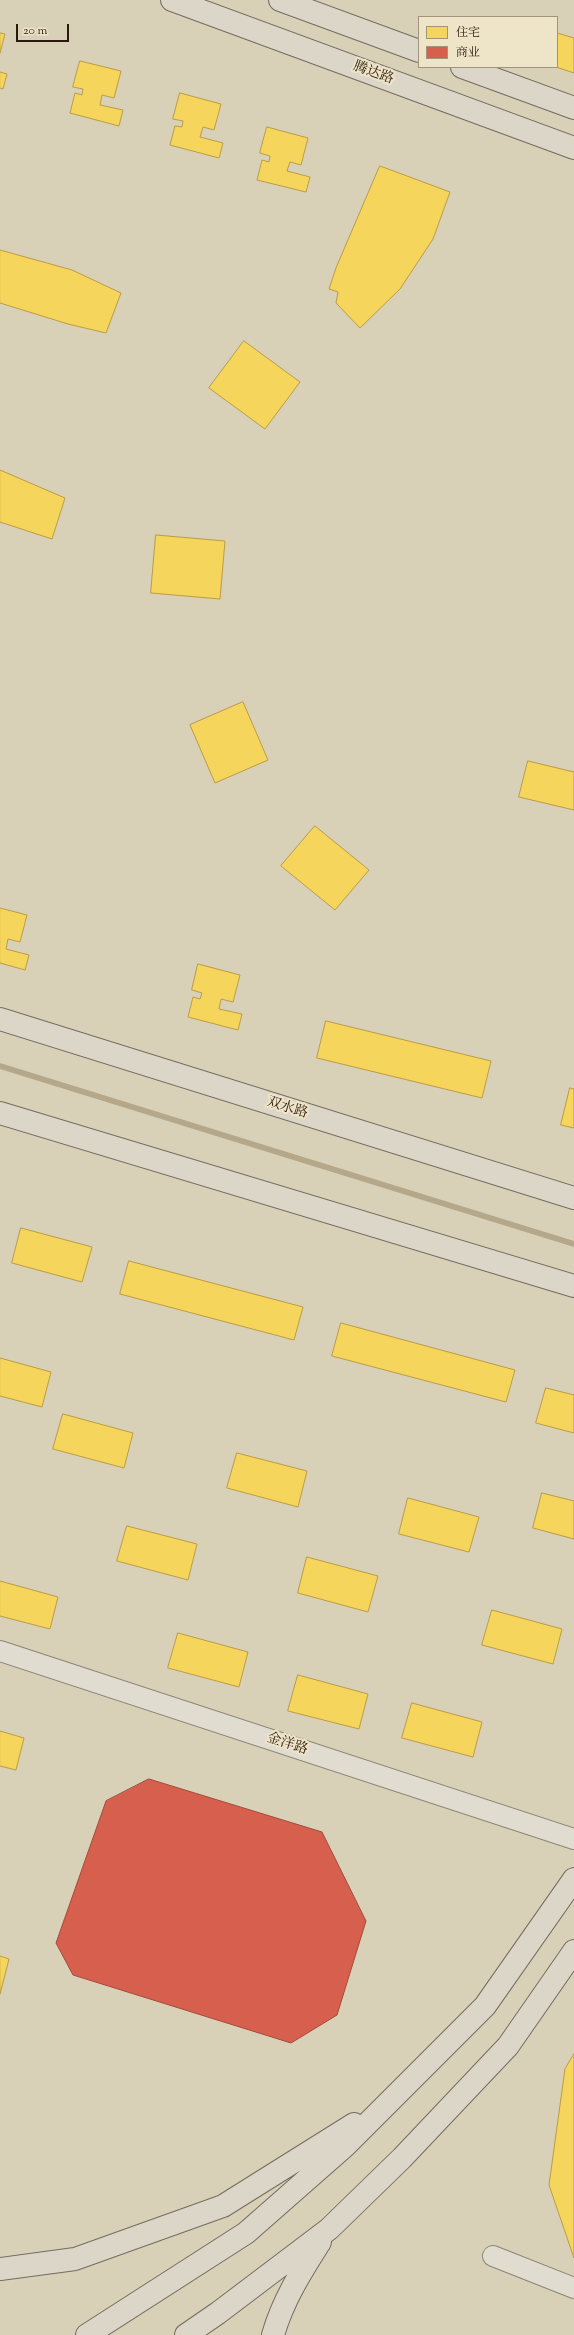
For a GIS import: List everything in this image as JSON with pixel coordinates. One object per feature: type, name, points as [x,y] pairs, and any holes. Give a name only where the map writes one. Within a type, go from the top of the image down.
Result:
[{"type":"main road","name":"腾达路","points":[[172,0],[574,148]]},
{"type":"main road","points":[[280,0],[418,51]]},
{"type":"main road","points":[[465,68],[574,108]]},
{"type":"main road","name":"双水路","points":[[0,1019],[574,1198]]},
{"type":"main road","points":[[0,1113],[574,1286]]},
{"type":"main road","points":[[87,2335],[246,2233],[345,2146],[485,2006],[574,1879]]},
{"type":"main road","points":[[186,2335],[218,2314],[329,2229],[402,2158],[508,2046],[574,1951]]},
{"type":"main road","points":[[0,2269],[75,2259],[223,2206],[389,2102]]},
{"type":"main road","points":[[273,2335],[280,2312],[293,2285],[329,2229]]},
{"type":"street","name":"金洋路","points":[[0,1651],[574,1839]]},
{"type":"street","points":[[493,2256],[574,2288]]},
{"type":"building: 住宅","points":[[0,33],[5,34],[0,53]]},
{"type":"building: 住宅","points":[[558,33],[574,38],[574,73],[558,68]]},
{"type":"building: 住宅","points":[[80,61],[121,71],[114,98],[102,95],[100,105],[123,110],[119,126],[70,113],[75,93],[82,95],[83,89],[73,87]]},
{"type":"building: 住宅","points":[[0,72],[7,74],[3,89],[0,88]]},
{"type":"building: 住宅","points":[[180,93],[221,104],[214,130],[203,127],[200,137],[223,143],[219,158],[170,145],[175,126],[182,127],[183,121],[173,119]]},
{"type":"building: 住宅","points":[[267,127],[308,138],[301,165],[290,162],[287,171],[310,177],[306,192],[257,180],[262,160],[269,162],[270,156],[260,153]]},
{"type":"building: 住宅","points":[[380,166],[450,192],[433,239],[400,289],[360,328],[336,303],[338,292],[329,289],[336,268]]},
{"type":"building: 住宅","points":[[0,250],[72,270],[121,293],[106,333],[68,324],[0,303]]},
{"type":"building: 住宅","points":[[244,341],[300,382],[265,429],[209,388]]},
{"type":"building: 住宅","points":[[0,470],[65,498],[52,539],[0,522]]},
{"type":"building: 住宅","points":[[156,535],[225,541],[220,599],[151,593]]},
{"type":"building: 住宅","points":[[243,702],[268,760],[215,783],[190,725]]},
{"type":"building: 住宅","points":[[528,761],[574,772],[574,810],[519,797]]},
{"type":"building: 住宅","points":[[315,826],[369,870],[335,910],[281,866]]},
{"type":"building: 住宅","points":[[0,908],[27,915],[20,942],[8,939],[6,949],[29,955],[25,970],[0,963]]},
{"type":"building: 住宅","points":[[198,964],[240,975],[233,1002],[221,999],[219,1009],[242,1014],[238,1030],[188,1017],[193,997],[200,999],[202,993],[192,990]]},
{"type":"building: 住宅","points":[[326,1021],[491,1061],[482,1098],[317,1058]]},
{"type":"building: 住宅","points":[[570,1088],[574,1089],[574,1128],[561,1125]]},
{"type":"building: 住宅","points":[[21,1228],[92,1247],[82,1282],[12,1263]]},
{"type":"building: 住宅","points":[[129,1261],[303,1307],[294,1340],[120,1294]]},
{"type":"building: 住宅","points":[[341,1323],[515,1370],[506,1402],[332,1356]]},
{"type":"building: 住宅","points":[[0,1358],[51,1372],[42,1407],[0,1396]]},
{"type":"building: 住宅","points":[[546,1388],[574,1395],[574,1433],[536,1423]]},
{"type":"building: 住宅","points":[[63,1414],[133,1433],[124,1468],[53,1449]]},
{"type":"building: 住宅","points":[[237,1453],[307,1471],[298,1507],[227,1488]]},
{"type":"building: 住宅","points":[[542,1493],[574,1501],[574,1539],[533,1528]]},
{"type":"building: 住宅","points":[[408,1498],[479,1517],[469,1552],[399,1534]]},
{"type":"building: 住宅","points":[[127,1526],[197,1544],[188,1580],[117,1561]]},
{"type":"building: 住宅","points":[[307,1557],[378,1576],[368,1612],[298,1593]]},
{"type":"building: 住宅","points":[[0,1581],[58,1597],[50,1629],[0,1616]]},
{"type":"building: 住宅","points":[[492,1610],[562,1629],[553,1664],[482,1645]]},
{"type":"building: 住宅","points":[[178,1633],[248,1652],[239,1687],[168,1668]]},
{"type":"building: 住宅","points":[[298,1675],[368,1694],[359,1729],[288,1711]]},
{"type":"building: 住宅","points":[[412,1703],[482,1722],[473,1757],[402,1738]]},
{"type":"building: 住宅","points":[[0,1731],[24,1738],[16,1770],[0,1766]]},
{"type":"building: 住宅","points":[[0,1956],[9,1959],[0,1994]]},
{"type":"building: 住宅","points":[[574,2054],[574,2258],[549,2185],[565,2069]]},
{"type":"building: 商业","points":[[149,1779],[322,1832],[366,1921],[337,2015],[291,2043],[73,1975],[56,1943],[106,1801]]},
{"type":"waterway","points":[[0,1066],[574,1244]]}]
